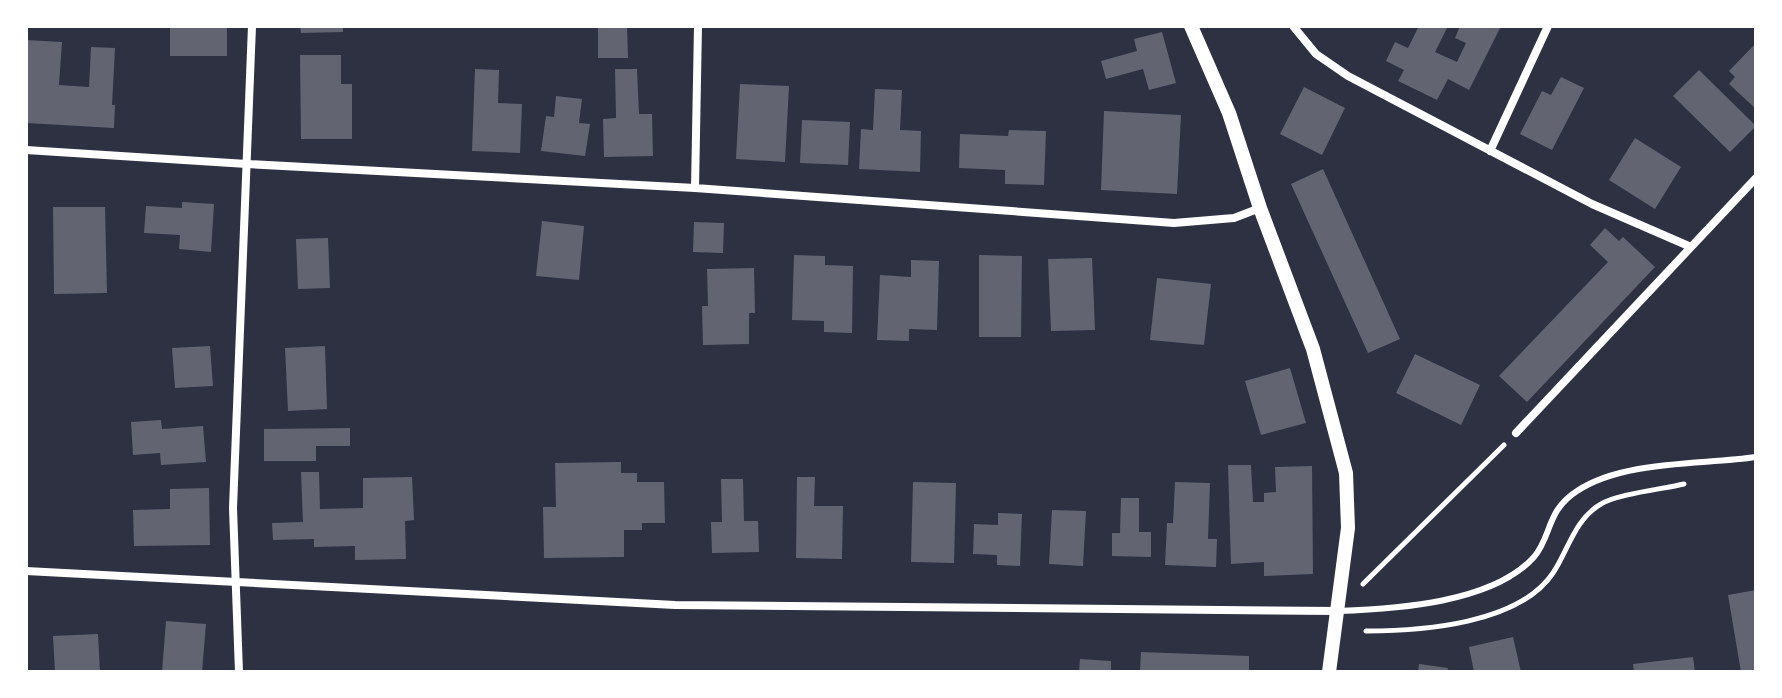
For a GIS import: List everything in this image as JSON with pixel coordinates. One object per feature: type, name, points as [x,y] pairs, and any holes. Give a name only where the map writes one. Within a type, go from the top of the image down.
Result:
[{"type":"street","points":[[239,672],[233,508],[252,26]]},
{"type":"street","points":[[695,188],[698,26]]},
{"type":"street","points":[[1192,26],[1229,113],[1260,208],[1313,349],[1346,473],[1348,528],[1329,672]]},
{"type":"street","points":[[1293,26],[1316,54],[1348,76],[1592,204],[1691,247]]},
{"type":"street","points":[[1490,151],[1548,26]]},
{"type":"street","points":[[26,150],[695,188],[1174,223],[1234,218],[1260,208]]},
{"type":"street","points":[[1516,433],[1756,178]]},
{"type":"street","points":[[26,571],[675,605],[1337,611]]},
{"type":"lane","points":[[1337,611],[1416,606],[1507,579],[1537,554],[1561,504],[1577,490],[1601,480],[1639,470],[1756,457]]},
{"type":"path","points":[[1337,611],[1516,433]]},
{"type":"building","points":[[170,26],[227,26],[227,56],[170,56]]},
{"type":"building","points":[[300,26],[343,26],[343,32],[301,33]]},
{"type":"building","points":[[598,26],[627,26],[628,58],[598,58]]},
{"type":"building","points":[[1419,26],[1448,26],[1435,52],[1457,62],[1466,43],[1455,38],[1460,26],[1501,26],[1469,90],[1448,79],[1437,100],[1398,81],[1404,70],[1386,61],[1395,42],[1408,48]]},
{"type":"building","points":[[1162,32],[1176,83],[1149,90],[1143,69],[1106,79],[1101,61],[1137,51],[1134,39]]},
{"type":"building","points":[[26,40],[62,42],[59,85],[89,87],[91,47],[115,48],[114,128],[26,123]]},
{"type":"building","points":[[1756,43],[1756,109],[1729,84],[1735,77],[1729,71]]},
{"type":"building","points":[[300,55],[341,55],[341,84],[352,84],[352,139],[301,139]]},
{"type":"building","points":[[475,69],[499,70],[498,103],[522,104],[520,153],[472,151]]},
{"type":"building","points":[[615,69],[637,69],[639,114],[652,114],[653,156],[604,157],[603,119],[616,118]]},
{"type":"building","points":[[1699,70],[1756,126],[1730,152],[1673,96]]},
{"type":"building","points":[[1561,77],[1584,88],[1552,150],[1520,134],[1542,91],[1551,95]]},
{"type":"building","points":[[740,84],[789,86],[785,162],[736,159]]},
{"type":"building","points":[[1304,87],[1345,108],[1322,155],[1280,134]]},
{"type":"building","points":[[875,89],[902,90],[900,130],[921,131],[920,172],[859,169],[861,129],[873,130]]},
{"type":"building","points":[[556,96],[582,99],[579,123],[590,124],[585,156],[541,151],[546,116],[554,117]]},
{"type":"building","points":[[1104,111],[1181,115],[1177,194],[1101,190]]},
{"type":"building","points":[[802,120],[850,122],[848,165],[800,163]]},
{"type":"building","points":[[1009,130],[1046,131],[1044,185],[1005,184],[1005,170],[959,168],[960,134],[1008,136]]},
{"type":"building","points":[[1635,138],[1681,167],[1655,209],[1609,180]]},
{"type":"building","points":[[1323,169],[1400,339],[1368,353],[1291,184]]},
{"type":"building","points":[[182,202],[214,204],[211,252],[179,249],[180,235],[144,233],[146,206],[182,208]]},
{"type":"building","points":[[53,207],[105,207],[107,293],[54,294]]},
{"type":"building","points":[[542,221],[584,226],[579,280],[536,276]]},
{"type":"building","points":[[694,222],[724,223],[723,253],[693,252]]},
{"type":"building","points":[[1605,228],[1619,241],[1623,237],[1655,267],[1527,402],[1499,376],[1608,262],[1590,245]]},
{"type":"building","points":[[328,238],[330,288],[298,289],[296,239]]},
{"type":"building","points":[[794,255],[825,256],[825,265],[853,266],[852,333],[824,332],[824,321],[792,320]]},
{"type":"building","points":[[979,255],[1022,256],[1021,337],[979,337]]},
{"type":"building","points":[[1092,258],[1095,330],[1051,331],[1048,259]]},
{"type":"building","points":[[911,260],[939,261],[937,330],[909,329],[909,341],[877,340],[880,275],[911,277]]},
{"type":"building","points":[[754,268],[755,313],[749,313],[749,344],[703,345],[702,306],[708,306],[707,269]]},
{"type":"building","points":[[1157,278],[1211,284],[1204,345],[1150,340]]},
{"type":"building","points":[[210,346],[213,386],[175,388],[172,348]]},
{"type":"building","points":[[325,346],[327,409],[288,411],[285,348]]},
{"type":"building","points":[[1415,354],[1480,385],[1461,425],[1396,393]]},
{"type":"building","points":[[1290,368],[1306,423],[1261,435],[1245,381]]},
{"type":"building","points":[[161,420],[162,429],[203,426],[206,462],[161,465],[160,453],[133,455],[131,422]]},
{"type":"building","points":[[350,428],[350,446],[316,446],[316,461],[264,461],[264,429]]},
{"type":"building","points":[[621,462],[621,473],[637,473],[637,482],[664,482],[665,523],[642,523],[642,530],[624,530],[624,557],[544,558],[543,507],[556,507],[555,463]]},
{"type":"building","points":[[1228,465],[1251,465],[1253,502],[1264,502],[1264,493],[1276,492],[1275,467],[1312,466],[1313,574],[1264,576],[1264,562],[1231,564]]},
{"type":"building","points":[[301,472],[319,472],[320,509],[363,508],[363,478],[412,477],[414,520],[405,521],[406,559],[355,560],[355,546],[314,547],[314,539],[273,540],[272,523],[303,522]]},
{"type":"building","points":[[797,477],[815,477],[814,506],[843,506],[842,559],[796,558]]},
{"type":"building","points":[[721,479],[743,479],[744,521],[758,521],[759,552],[712,553],[711,522],[722,522]]},
{"type":"building","points":[[913,482],[956,483],[954,563],[911,562]]},
{"type":"building","points":[[1175,482],[1210,483],[1208,539],[1217,539],[1216,567],[1165,565],[1167,523],[1173,523]]},
{"type":"building","points":[[209,488],[210,545],[134,546],[133,510],[170,509],[170,489]]},
{"type":"building","points":[[1121,498],[1139,498],[1139,532],[1151,532],[1151,557],[1112,556],[1112,533],[1120,533]]},
{"type":"building","points":[[1052,510],[1086,511],[1083,566],[1049,564]]},
{"type":"building","points":[[998,513],[1022,514],[1020,566],[997,565],[997,555],[973,554],[974,524],[998,525]]},
{"type":"building","points":[[1756,590],[1756,672],[1741,672],[1728,595]]},
{"type":"building","points":[[166,621],[206,624],[202,672],[162,672]]},
{"type":"building","points":[[98,634],[100,672],[55,672],[53,636]]},
{"type":"building","points":[[1513,637],[1521,672],[1474,672],[1469,647]]},
{"type":"building","points":[[1141,652],[1249,656],[1249,672],[1140,672]]},
{"type":"building","points":[[1693,657],[1695,672],[1634,672],[1633,664]]},
{"type":"building","points":[[1080,659],[1111,661],[1111,672],[1079,672]]},
{"type":"building","points":[[1419,664],[1448,668],[1447,672],[1418,672]]}]
